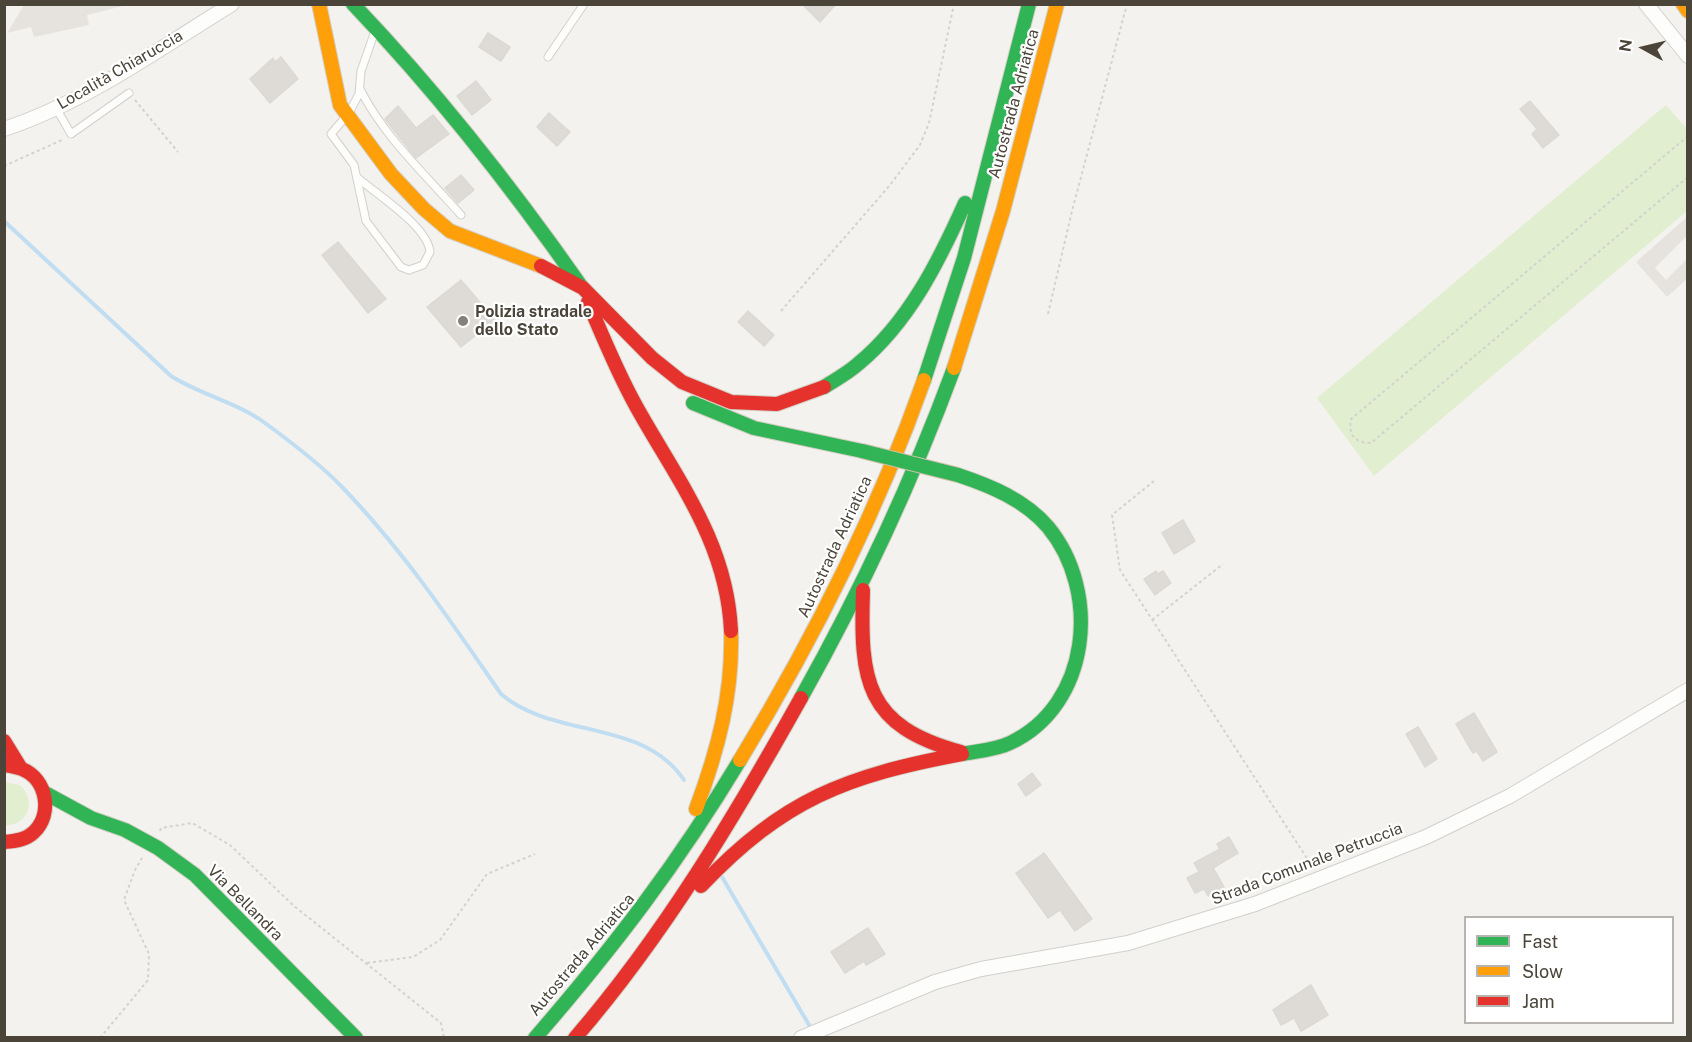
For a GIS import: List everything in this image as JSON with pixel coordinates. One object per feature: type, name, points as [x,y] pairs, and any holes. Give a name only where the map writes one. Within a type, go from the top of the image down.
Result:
[{"type":"main road","points":[[319,4],[328,39],[335,90],[347,116],[435,222],[457,235],[515,255],[582,287],[661,368],[707,395],[741,403],[769,404],[815,393],[833,384],[859,365],[879,346],[927,281],[943,255],[966,200],[1024,23]]},
{"type":"main road","points":[[353,4],[501,176],[582,287],[648,367],[695,405],[750,426],[958,475],[1011,495],[1050,527],[1064,547],[1073,570],[1082,612],[1080,648],[1069,684],[1050,713],[1035,728],[1009,744],[851,781],[792,808],[737,849],[669,919]]},
{"type":"main road","points":[[366,4],[376,28]]},
{"type":"main road","name":"Autostrada Adriatica","points":[[535,1038],[610,951],[670,870],[735,770],[799,658],[858,540],[902,440],[939,339],[991,161],[1029,4]]},
{"type":"main road","name":"Autostrada Adriatica","points":[[575,1038],[629,974],[669,919],[788,722],[864,583],[921,457],[969,326],[994,246],[1057,4]]},
{"type":"main road","points":[[1683,4],[1688,11]]},
{"type":"main road","points":[[582,287],[628,391],[703,521],[718,562],[727,601],[732,671],[726,721],[711,773],[670,870]]},
{"type":"main road","points":[[864,583],[862,653],[868,681],[878,702],[905,732],[936,746],[964,753]]},
{"type":"main road","name":"Via Bellandra","points":[[4,741],[20,767],[34,775],[45,793],[91,818],[125,830],[152,844],[195,875],[356,1038]]},
{"type":"main road","points":[[4,765],[20,767]]},
{"type":"main road","points":[[40,825],[45,815],[45,793]]},
{"type":"main road","name":"Via Bellandra","points":[[4,842],[22,840],[40,825],[62,818],[91,818]]},
{"type":"street","name":"Località Chiaruccia","points":[[4,129],[56,108],[109,80],[232,4]]},
{"type":"street","points":[[1646,4],[1688,56]]},
{"type":"street","name":"Strada Comunale Petruccia","points":[[810,1033],[935,982],[981,969],[1128,943],[1256,904],[1320,879],[1426,837],[1510,795],[1688,690]]},
{"type":"lane","points":[[548,57],[584,4]]},
{"type":"lane","points":[[359,180],[415,225],[426,239],[430,252],[423,265],[409,270],[401,267],[375,235],[362,210],[359,180],[351,158],[331,134],[347,116],[360,89],[361,71],[376,28]]},
{"type":"lane","points":[[360,89],[370,109],[402,150],[461,215]]},
{"type":"lane","points":[[56,108],[71,134],[129,93]]},
{"type":"path","points":[[781,311],[890,185],[920,145],[929,123],[954,4]]},
{"type":"path","points":[[1048,314],[1072,211],[1127,4]]},
{"type":"path","points":[[129,93],[178,152]]},
{"type":"path","points":[[4,166],[51,146],[71,134]]},
{"type":"path","points":[[1688,136],[1351,419],[1349,429],[1353,438],[1362,443],[1371,443],[1688,177]]},
{"type":"path","points":[[1154,481],[1112,515],[1120,570],[1320,879]]},
{"type":"path","points":[[1152,620],[1223,564]]},
{"type":"path","points":[[367,963],[413,957],[440,940],[487,874],[536,854]]},
{"type":"green space","points":[[1666,105],[1687,129],[1687,211],[1374,476],[1317,398]]},
{"type":"green space","points":[[4,782],[20,785],[25,791],[29,805],[24,817],[13,824],[5,825]]},
{"type":"shaded area","points":[[24,5],[127,5],[87,15],[89,25],[34,37],[31,27],[7,33]]},
{"type":"shaded area","points":[[1687,217],[1687,236],[1655,268],[1666,280],[1687,259],[1687,279],[1667,297],[1636,262]]},
{"type":"building","points":[[802,4],[836,4],[820,22]]},
{"type":"building","points":[[488,33],[510,47],[501,61],[479,47]]},
{"type":"building","points":[[281,57],[298,79],[270,103],[250,79],[273,58],[275,62]]},
{"type":"building","points":[[476,81],[491,100],[472,115],[457,96]]},
{"type":"building","points":[[1530,101],[1559,135],[1543,148],[1532,134],[1537,129],[1520,109]]},
{"type":"building","points":[[398,106],[416,128],[433,115],[449,134],[416,158],[385,119]]},
{"type":"building","points":[[549,113],[570,132],[557,146],[537,127]]},
{"type":"building","points":[[461,175],[474,190],[458,203],[445,188]]},
{"type":"building","points":[[338,242],[386,299],[368,313],[322,255]]},
{"type":"building","points":[[461,280],[495,320],[461,347],[427,307]]},
{"type":"building","points":[[748,311],[774,335],[764,346],[738,322]]},
{"type":"building","points":[[1183,520],[1195,541],[1174,554],[1162,533]]},
{"type":"building","points":[[1156,571],[1158,574],[1163,571],[1171,583],[1155,595],[1144,579]]},
{"type":"building","points":[[1474,713],[1497,752],[1483,761],[1477,751],[1473,753],[1456,724]]},
{"type":"building","points":[[1418,727],[1437,759],[1425,767],[1406,734]]},
{"type":"building","points":[[1032,773],[1041,785],[1026,796],[1018,784]]},
{"type":"building","points":[[1229,837],[1238,853],[1213,868],[1224,887],[1208,896],[1204,889],[1195,893],[1187,878],[1199,872],[1194,863],[1220,849],[1217,844]]},
{"type":"building","points":[[1044,853],[1092,919],[1075,931],[1060,910],[1048,918],[1016,873]]},
{"type":"building","points":[[868,928],[885,954],[866,965],[864,961],[845,973],[831,952]]},
{"type":"building","points":[[1311,985],[1328,1015],[1301,1031],[1294,1018],[1281,1025],[1273,1010]]},
{"type":"waterway","points":[[4,221],[171,376],[254,416],[333,478],[406,561],[501,694],[522,708],[546,718],[621,737],[645,747],[666,760],[684,780]]},
{"type":"waterway","points":[[722,877],[812,1030]]},
{"type":"traffic: fast","points":[[353,4],[472,140],[528,212],[581,286]]},
{"type":"traffic: fast","points":[[924,380],[964,258],[1029,4]]},
{"type":"traffic: fast","points":[[824,387],[854,367],[893,329],[921,289],[965,203]]},
{"type":"traffic: fast","points":[[801,698],[884,536],[921,453],[954,368]]},
{"type":"traffic: fast","points":[[693,403],[754,428],[862,451]]},
{"type":"traffic: fast","points":[[862,451],[958,475]]},
{"type":"traffic: fast","points":[[958,475],[1007,495],[1029,509],[1048,527],[1065,553],[1076,582],[1081,613],[1079,645],[1072,675],[1058,702],[1037,725],[1010,743],[993,749],[962,754]]},
{"type":"traffic: fast","points":[[535,1038],[592,971],[644,904],[693,834],[740,760]]},
{"type":"traffic: fast","points":[[45,793],[91,818],[125,830],[158,848],[195,875],[356,1038]]},
{"type":"traffic: slow","points":[[319,4],[340,105],[391,174],[424,209],[450,231],[541,266]]},
{"type":"traffic: slow","points":[[954,368],[1003,211],[1057,4]]},
{"type":"traffic: slow","points":[[1683,4],[1688,11]]},
{"type":"traffic: slow","points":[[740,760],[793,669],[842,575],[886,479],[924,380]]},
{"type":"traffic: slow","points":[[696,809],[711,765],[727,699],[731,631]]},
{"type":"traffic: jam","points":[[541,266],[583,288],[652,358],[682,382],[731,402],[777,404],[824,387]]},
{"type":"traffic: jam","points":[[588,302],[629,393],[683,486],[710,540],[727,599],[731,631]]},
{"type":"traffic: jam","points":[[863,590],[864,650],[867,674],[875,695],[887,713],[905,729],[929,741],[961,752]]},
{"type":"traffic: jam","points":[[575,1038],[639,958],[697,874],[801,698]]},
{"type":"traffic: jam","points":[[4,741],[20,767]]},
{"type":"traffic: jam","points":[[701,886],[731,856],[760,832],[789,812],[819,796],[850,782],[884,772],[962,754]]},
{"type":"traffic: jam","points":[[4,765],[22,769],[37,781],[42,789],[45,807],[40,825],[31,835],[20,840],[4,842]]},
{"type":"place","name":"Polizia stradale dello Stato","points":[[463,321]]}]
